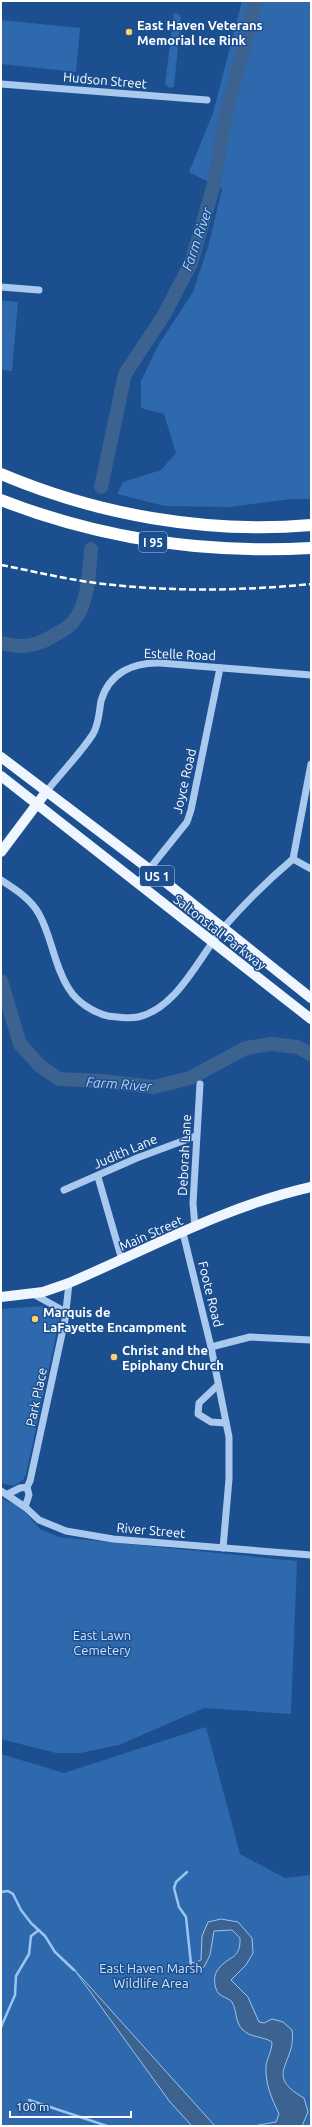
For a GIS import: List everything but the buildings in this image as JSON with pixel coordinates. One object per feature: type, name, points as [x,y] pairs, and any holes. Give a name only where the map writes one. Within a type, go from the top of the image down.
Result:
[{"type":"highway","points":[[1,465],[75,500]]},
{"type":"highway","name":"I 95","points":[[1,474],[75,500],[132,514],[190,523],[249,527],[311,526]]},
{"type":"highway","name":"I 95","points":[[1,500],[77,526],[134,539],[193,547],[253,550],[311,548]]},
{"type":"highway","points":[[1,509],[77,526]]},
{"type":"main road","name":"Saltonstall Parkway","points":[[1,757],[149,869],[311,998]]},
{"type":"main road","name":"Saltonstall Parkway","points":[[1,776],[37,806],[311,1018]]},
{"type":"main road","points":[[1,852],[46,792]]},
{"type":"main road","name":"Main Street","points":[[1,1298],[33,1294],[69,1283],[195,1227],[254,1203],[311,1187]]},
{"type":"street","name":"Hudson Street","points":[[1,84],[207,100]]},
{"type":"street","points":[[1,288],[39,290]]},
{"type":"street","name":"Estelle Road","points":[[46,792],[93,734],[104,693],[110,683],[120,672],[132,666],[145,663],[311,676]]},
{"type":"street","name":"Joyce Road","points":[[138,883],[187,822],[191,810],[220,668]]},
{"type":"street","points":[[1,880],[21,893],[39,913],[62,980],[70,992],[82,1004],[101,1014],[117,1017],[138,1018],[154,1010],[171,998],[214,943],[223,928],[255,893],[292,859],[311,764]]},
{"type":"street","points":[[292,859],[311,869]]},
{"type":"street","name":"Deborah Lane","points":[[195,1227],[193,1203],[200,1084]]},
{"type":"street","name":"Judith Lane","points":[[64,1190],[137,1158],[196,1136]]},
{"type":"street","points":[[98,1176],[122,1260]]},
{"type":"street","name":"Foote Road","points":[[183,1233],[211,1347],[229,1437],[229,1479],[223,1548]]},
{"type":"street","name":"Park Place","points":[[24,1507],[29,1495],[27,1487],[43,1424],[66,1312],[69,1283]]},
{"type":"street","points":[[33,1294],[66,1312]]},
{"type":"street","points":[[211,1347],[250,1337],[311,1340]]},
{"type":"street","points":[[218,1385],[199,1403],[198,1414],[211,1422],[225,1423]]},
{"type":"street","points":[[8,1494],[20,1488],[27,1487]]},
{"type":"street","name":"River Street","points":[[1,1490],[39,1520],[66,1532],[114,1539],[311,1555]]},
{"type":"green space","points":[[242,1],[311,1],[311,499],[291,499],[230,507],[165,506],[117,494],[123,482],[161,470],[176,453],[164,414],[141,408],[141,381],[159,344],[193,292],[208,247],[222,189],[189,172],[213,113]]},
{"type":"green space","points":[[174,13],[179,14],[181,17],[174,87],[169,88],[165,84]]},
{"type":"green space","points":[[1,20],[80,28],[76,72],[1,64]]},
{"type":"green space","points":[[1,300],[18,302],[12,371],[1,370]]},
{"type":"green space","points":[[42,1306],[52,1310],[60,1318],[26,1474],[23,1480],[14,1486],[1,1483],[1,1309]]},
{"type":"green space","name":"East Lawn Cemetery","points":[[1,1498],[20,1507],[40,1529],[59,1537],[297,1561],[291,1714],[204,1708],[119,1745],[80,1753],[56,1753],[1,1739]]},
{"type":"green space","name":"East Haven Marsh Wildlife Area","points":[[206,1727],[240,1854],[285,1878],[311,1875],[311,2126],[1,2126],[1,1754],[64,1773]]},
{"type":"shaded area","points":[[221,1919],[238,1922],[252,1938],[253,1953],[246,1965],[231,1980],[248,1997],[259,2022],[264,2023],[272,2019],[283,2022],[292,2030],[290,2052],[283,2075],[285,2082],[292,2090],[304,2098],[308,2112],[302,2126],[253,2126],[276,2122],[279,2114],[270,2091],[266,2073],[266,2066],[272,2042],[249,2034],[242,2029],[238,2023],[232,2002],[219,1994],[216,1989],[215,1982],[217,1971],[238,1951],[240,1938],[232,1930],[214,1931],[210,1955],[204,1967],[195,1971],[191,1968],[190,1961],[194,1963],[201,1960],[202,1936],[208,1922]]},
{"type":"shaded area","points":[[73,1968],[215,2126],[192,2126],[170,2102]]},
{"type":"waterway","name":"Farm River","points":[[101,487],[125,374],[164,315],[191,263],[213,188],[227,110],[256,1]]},
{"type":"waterway","name":"Farm River","points":[[1,643],[15,646],[33,645],[62,631],[70,625],[78,616],[85,598],[89,578],[91,549]]},
{"type":"waterway","name":"Farm River","points":[[1,981],[20,1044],[40,1066],[59,1079],[100,1081],[154,1087],[190,1078],[246,1048],[271,1044],[297,1047],[311,1054]]},
{"type":"waterway","points":[[187,1872],[176,1882],[174,1888],[179,1907],[186,1917],[191,1964]]},
{"type":"waterway","points":[[1,1892],[8,1891],[13,1894],[21,1910],[31,1923],[45,1936],[55,1952],[74,1970]]},
{"type":"waterway","points":[[1,2027],[15,1995],[16,1976],[29,1954],[31,1936],[39,1930]]},
{"type":"waterway","points":[[29,2100],[107,2126]]},
{"type":"railway","points":[[1,565],[84,581],[150,588],[204,590],[311,584]]},
{"type":"place","name":"East Haven Veterans Memorial Ice Rink","points":[[129,32]]},
{"type":"place","name":"Marquis de LaFayette Encampment","points":[[35,1319]]},
{"type":"place","name":"Christ and the Epiphany Church","points":[[114,1357]]}]
